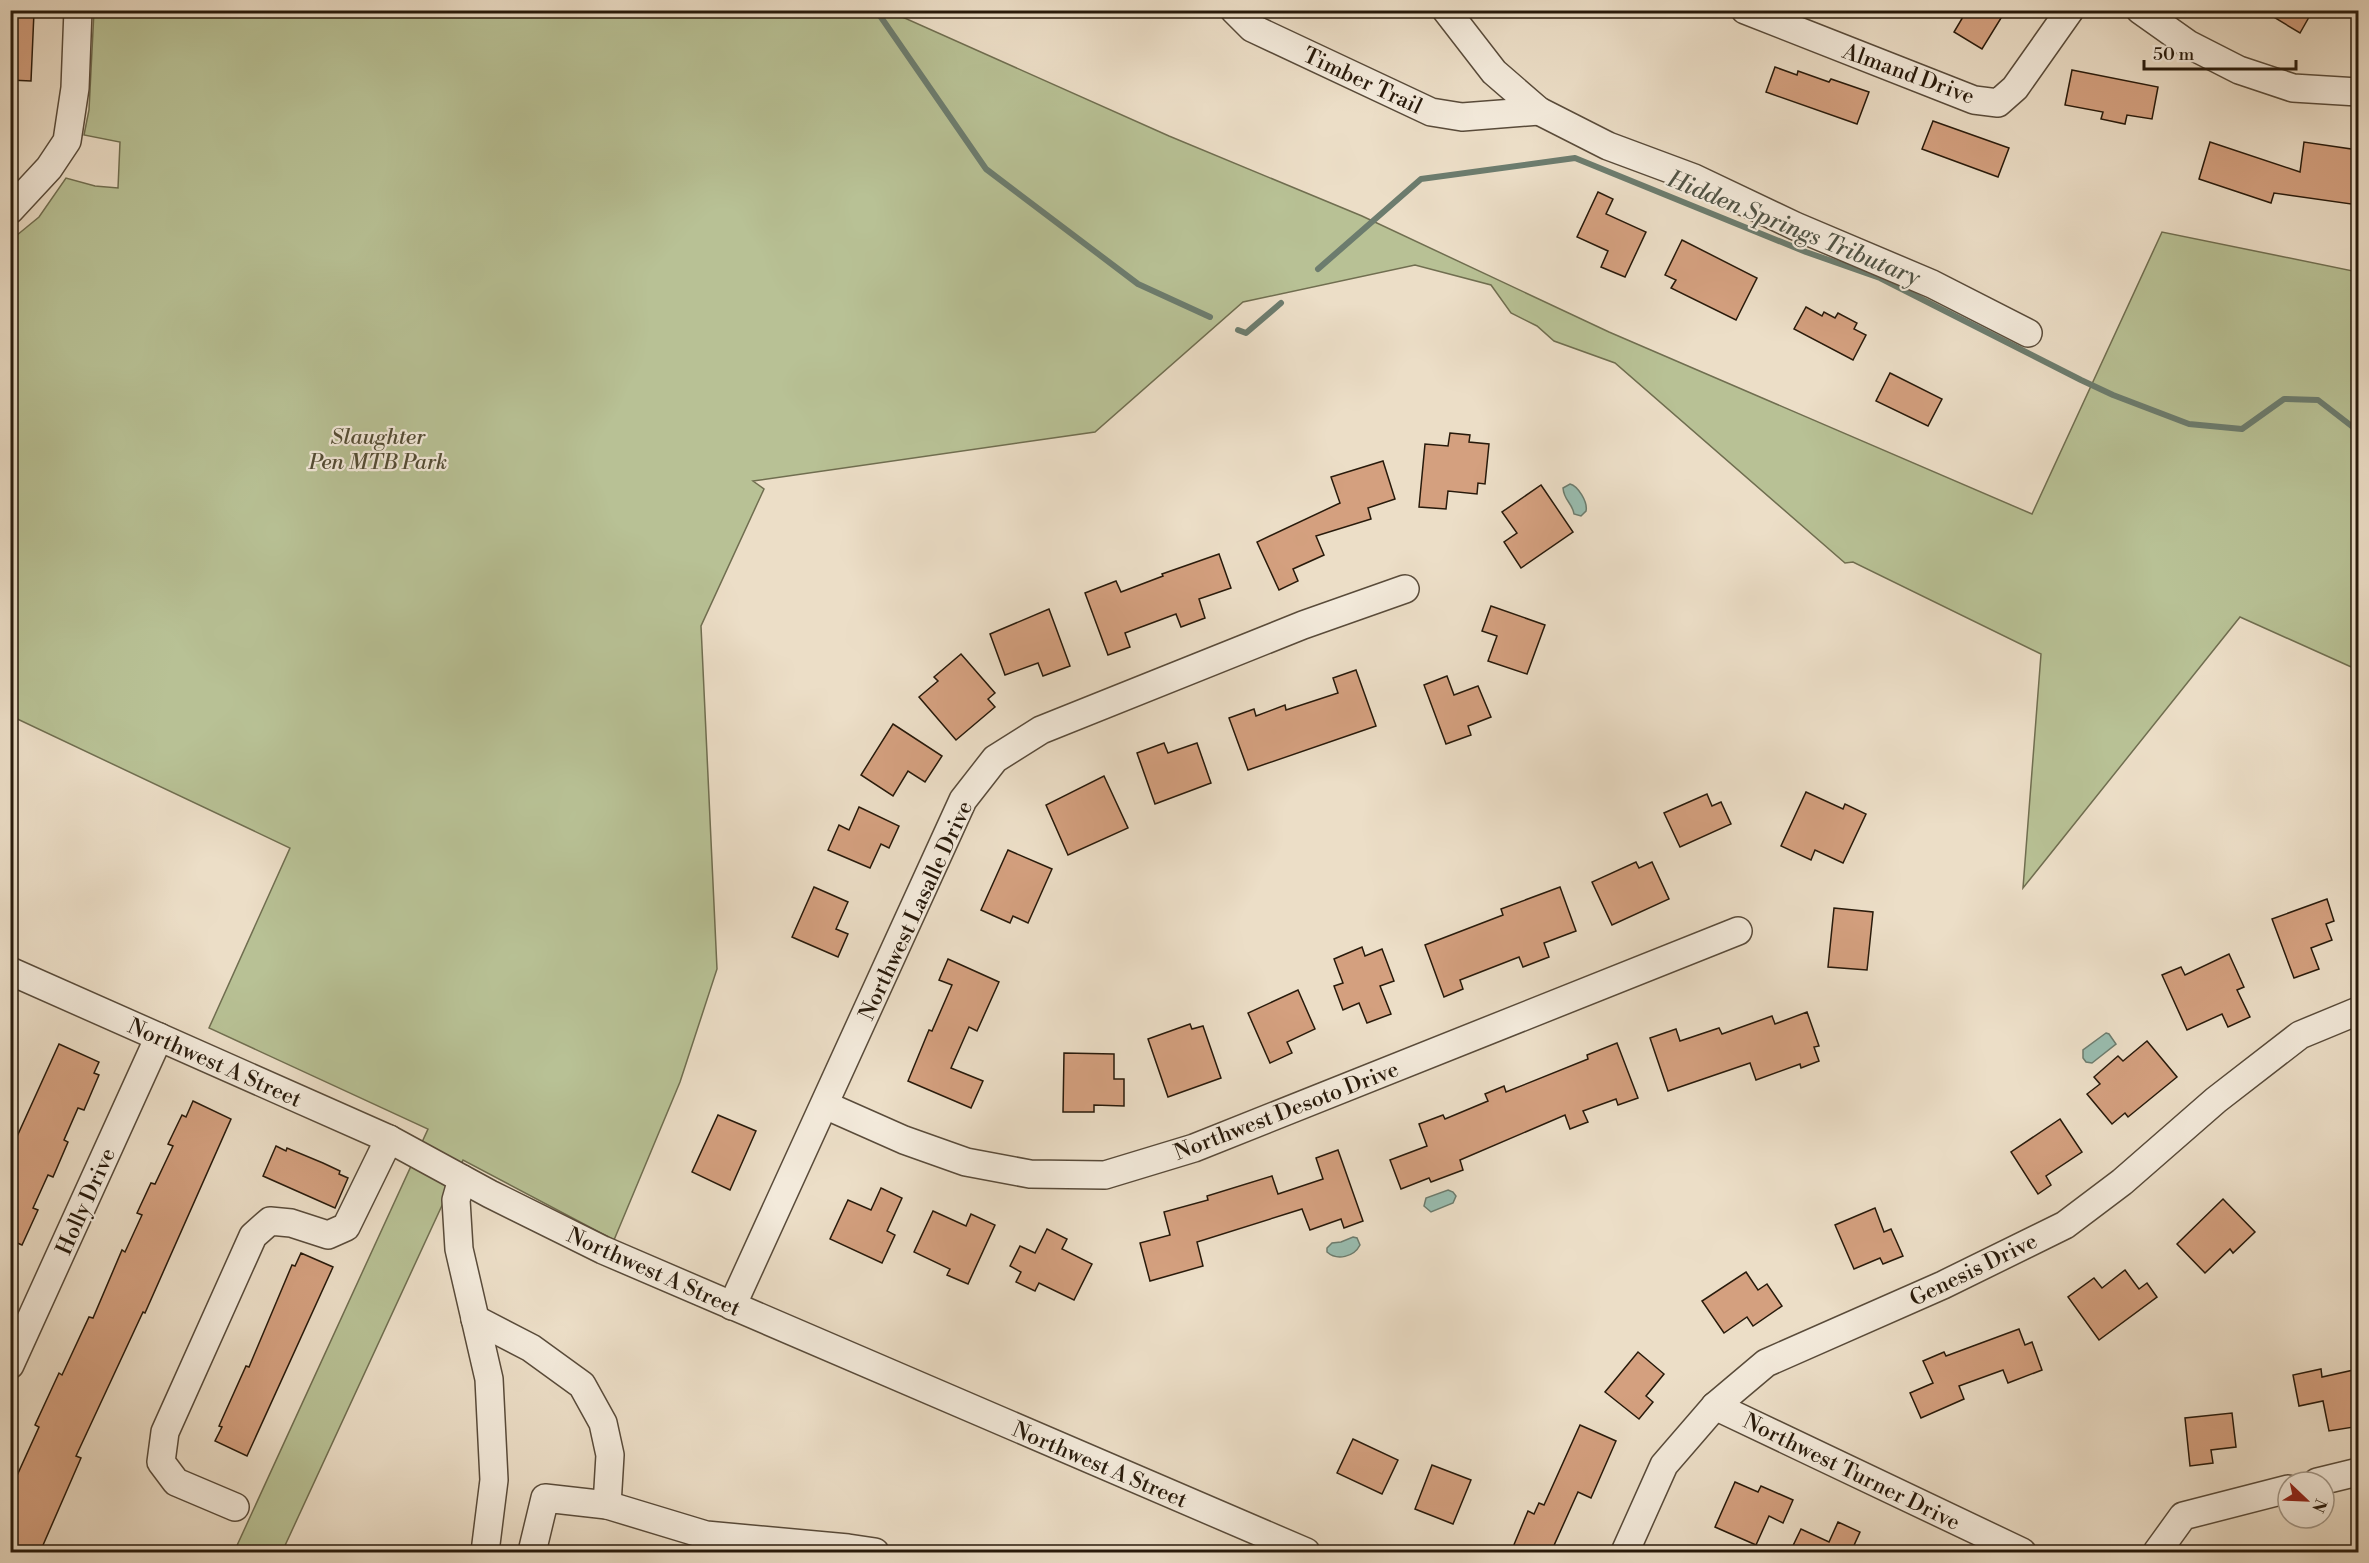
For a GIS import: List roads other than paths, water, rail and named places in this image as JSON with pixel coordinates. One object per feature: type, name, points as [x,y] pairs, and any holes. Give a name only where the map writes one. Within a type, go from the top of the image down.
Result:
[{"type":"street","points":[[10,210],[49,168],[67,141],[75,88],[78,10]]},
{"type":"street","name":"Timber Trail","points":[[1234,10],[1252,28],[1431,112],[1462,117],[1539,111]]},
{"type":"street","points":[[1446,10],[1494,72],[1539,111],[1608,146],[1694,178],[1796,226],[1932,284],[2028,333]]},
{"type":"street","name":"Almand Drive","points":[[1745,10],[1974,99],[1998,104],[2015,88],[2070,10]]},
{"type":"street","points":[[2140,10],[2188,44],[2239,70],[2293,88],[2358,92]]},
{"type":"street","name":"Northwest Lasalle Drive","points":[[732,1306],[963,800],[995,759],[1041,730],[1303,625],[1405,589]]},
{"type":"street","name":"Northwest Desoto Drive","points":[[825,1105],[904,1140],[966,1162],[1030,1174],[1105,1175],[1194,1148],[1738,931]]},
{"type":"street","name":"Northwest A Street","points":[[10,970],[389,1139],[462,1179],[603,1250],[1306,1552]]},
{"type":"street","name":"Genesis Drive","points":[[1625,1552],[1664,1465],[1715,1406],[1766,1363],[1943,1285],[2065,1225],[2122,1182],[2216,1100],[2300,1035],[2358,1011]]},
{"type":"street","name":"Holly Drive","points":[[10,1365],[159,1037]]},
{"type":"street","points":[[235,1507],[176,1482],[161,1462],[165,1432],[254,1236],[270,1221],[291,1222],[328,1236],[346,1227],[389,1139]]},
{"type":"street","points":[[462,1179],[456,1200],[459,1249],[489,1379],[494,1480],[485,1552]]},
{"type":"street","points":[[475,1320],[531,1348],[582,1385],[603,1423],[610,1455],[607,1505]]},
{"type":"street","name":"Northwest Turner Drive","points":[[1715,1406],[2022,1552]]},
{"type":"street","points":[[2336,1477],[2358,1472]]},
{"type":"street","points":[[2157,1552],[2183,1516],[2276,1492]]},
{"type":"street","points":[[532,1552],[545,1498],[607,1505],[746,1545],[875,1552]]},
{"type":"water","points":[[1570,484],[1579,491],[1584,499],[1586,511],[1581,516],[1574,514],[1565,496],[1563,488]]},
{"type":"water","points":[[2106,1033],[2116,1044],[2092,1063],[2086,1062],[2083,1058],[2083,1050]]},
{"type":"water","points":[[1448,1190],[1456,1196],[1453,1203],[1431,1212],[1424,1206],[1426,1198]]},
{"type":"water","points":[[1357,1238],[1360,1245],[1350,1255],[1340,1257],[1327,1252],[1327,1248],[1332,1243]]},
{"type":"waterway","name":"Hidden Springs Tributary","points":[[876,10],[986,169],[1138,284],[1210,317]]},
{"type":"waterway","name":"Hidden Springs Tributary","points":[[1318,269],[1421,179],[1575,158],[1806,252],[1880,278],[2081,380],[2113,395],[2189,424],[2242,429],[2284,399],[2318,400],[2358,431]]},
{"type":"waterway","name":"Hidden Springs Tributary","points":[[1238,330],[1246,333],[1281,303]]},
{"type":"park label","name":"Slaughter Pen MTB Park","points":[[378,449]]}]
